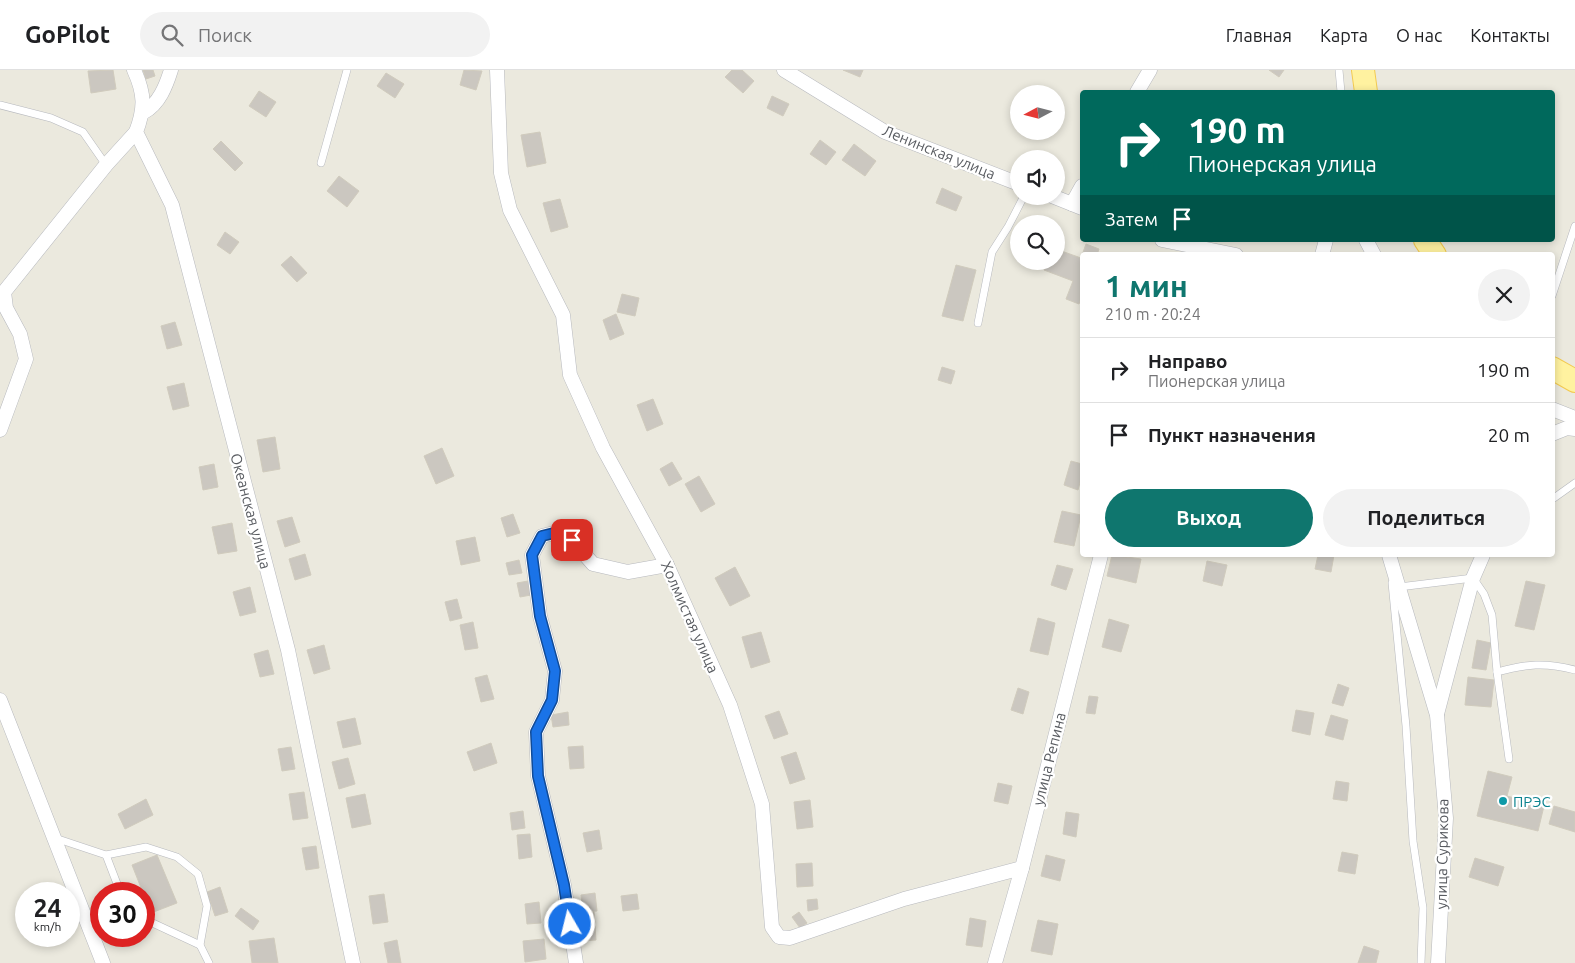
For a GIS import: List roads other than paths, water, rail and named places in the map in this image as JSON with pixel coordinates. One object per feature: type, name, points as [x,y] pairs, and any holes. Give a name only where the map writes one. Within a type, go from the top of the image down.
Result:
[{"type":"main road","points":[[1363,70],[1366,90]]},
{"type":"main road","points":[[1555,370],[1575,381]]},
{"type":"street","points":[[0,430],[26,359],[20,334],[6,308],[4,292],[106,165],[136,132],[144,112],[142,86],[134,70]]},
{"type":"street","points":[[144,112],[152,108],[167,84],[171,70]]},
{"type":"street","name":"Холмистая улица","points":[[497,70],[501,173],[510,210],[563,315],[570,375],[604,448],[667,565],[730,705],[762,804],[772,927],[779,937],[790,938],[904,899],[1022,868]]},
{"type":"street","name":"Ленинская улица","points":[[784,70],[885,132],[1010,181]]},
{"type":"street","points":[[1138,90],[1150,70]]},
{"type":"street","name":"Океанская улица","points":[[136,132],[172,205],[288,650],[352,963]]},
{"type":"street","points":[[1065,201],[1077,206]]},
{"type":"street","points":[[1166,242],[1218,252]]},
{"type":"street","points":[[1555,410],[1575,418]]},
{"type":"street","points":[[1555,433],[1567,428],[1575,429]]},
{"type":"street","points":[[576,963],[564,885],[538,776],[536,732],[552,700],[555,671],[540,616],[532,555],[542,536],[554,533],[572,540],[593,564],[628,572],[667,565]]},
{"type":"street","name":"улица Репина","points":[[995,963],[1022,868],[1100,557]]},
{"type":"street","name":"улица Сурикова","points":[[1437,715],[1473,578],[1482,557]]},
{"type":"street","name":"улица Сурикова","points":[[1390,559],[1437,715],[1446,818],[1438,963]]},
{"type":"street","points":[[0,700],[104,963]]},
{"type":"lane","points":[[320,163],[347,70]]},
{"type":"lane","points":[[1339,70],[1341,90]]},
{"type":"lane","points":[[0,105],[44,116],[83,132],[106,165]]},
{"type":"lane","points":[[978,323],[992,252],[1019,205]]},
{"type":"lane","points":[[1555,287],[1575,226]]},
{"type":"lane","points":[[1555,497],[1575,484]]},
{"type":"lane","points":[[1390,559],[1413,841],[1423,908],[1421,963]]},
{"type":"lane","points":[[1399,587],[1473,578],[1484,594],[1492,615],[1497,672],[1509,759]]},
{"type":"lane","points":[[1497,672],[1528,664],[1562,666],[1575,670]]},
{"type":"lane","points":[[54,838],[106,855],[146,847],[177,857],[198,874],[207,906],[200,945],[209,963]]},
{"type":"lane","points":[[106,855],[116,882]]},
{"type":"lane","points":[[155,924],[200,945]]},
{"type":"place","name":"ПРЭС","points":[[1503,801]]}]
